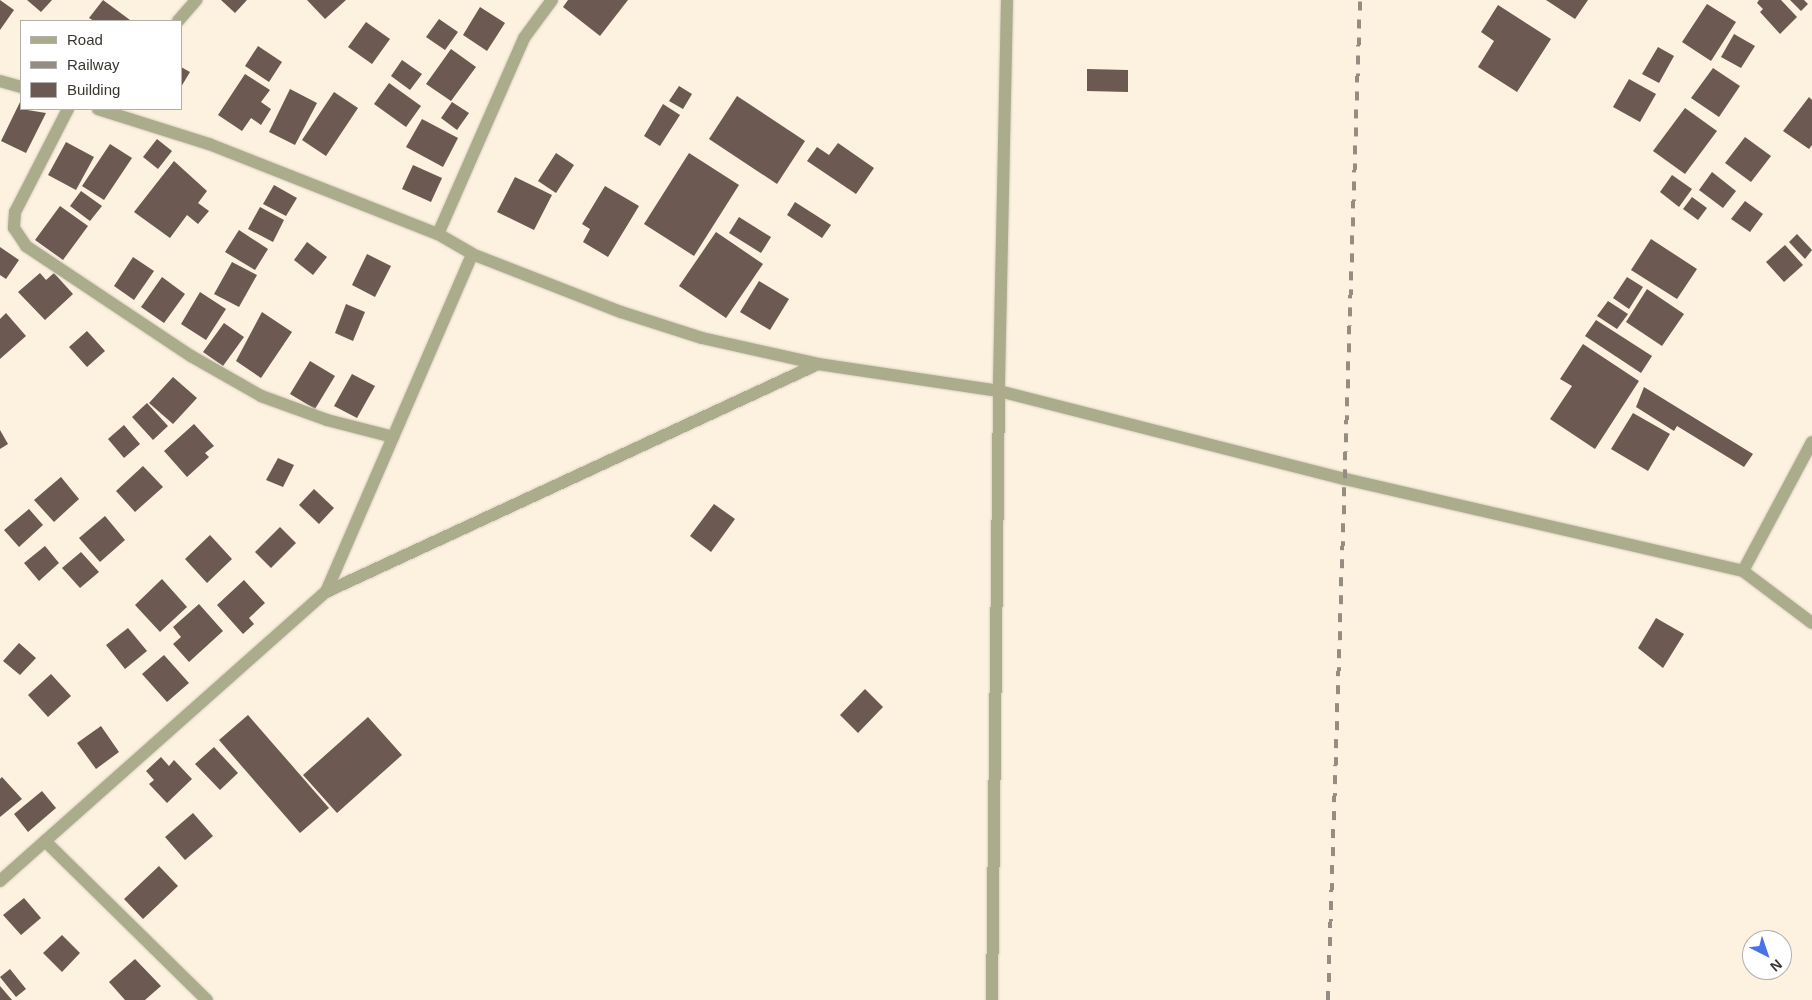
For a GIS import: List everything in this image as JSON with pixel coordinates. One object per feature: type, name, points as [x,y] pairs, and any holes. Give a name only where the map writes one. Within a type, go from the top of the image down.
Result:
[{"type":"street","points":[[179,20],[196,0]]},
{"type":"street","points":[[438,234],[524,38],[552,0]]},
{"type":"street","points":[[992,1000],[998,391],[1007,0]]},
{"type":"street","points":[[0,81],[20,87]]},
{"type":"street","points":[[67,110],[16,212],[14,228],[26,246],[192,356],[261,396],[328,420],[393,437]]},
{"type":"street","points":[[105,110],[119,112],[209,144],[438,234],[472,254],[621,312],[702,338],[818,364],[998,391],[1345,479],[1743,571],[1812,623]]},
{"type":"street","points":[[326,592],[472,254]]},
{"type":"street","points":[[0,881],[326,592],[818,364]]},
{"type":"street","points":[[1743,571],[1812,442]]},
{"type":"street","points":[[45,841],[207,1000]]},
{"type":"building","points":[[0,0],[14,10],[0,30]]},
{"type":"building","points":[[27,0],[52,0],[41,12]]},
{"type":"building","points":[[103,0],[130,20],[92,20],[89,18]]},
{"type":"building","points":[[221,0],[247,0],[235,13]]},
{"type":"building","points":[[307,0],[346,0],[325,19]]},
{"type":"building","points":[[568,0],[628,0],[600,36],[563,7]]},
{"type":"building","points":[[1546,0],[1588,0],[1575,19]]},
{"type":"building","points":[[1759,0],[1781,0],[1797,17],[1780,34],[1760,12],[1763,9],[1757,3]]},
{"type":"building","points":[[1790,0],[1804,0],[1808,4],[1801,11]]},
{"type":"building","points":[[1707,4],[1736,22],[1711,61],[1682,42]]},
{"type":"building","points":[[1498,5],[1551,39],[1517,92],[1478,67],[1494,41],[1481,32]]},
{"type":"building","points":[[480,7],[505,23],[487,51],[463,35]]},
{"type":"building","points":[[439,19],[458,32],[445,50],[426,37]]},
{"type":"building","points":[[366,22],[390,39],[372,64],[348,47]]},
{"type":"building","points":[[1734,34],[1755,46],[1741,68],[1721,57]]},
{"type":"building","points":[[258,46],[282,62],[269,82],[245,66]]},
{"type":"building","points":[[1658,47],[1674,56],[1659,83],[1642,74]]},
{"type":"building","points":[[451,49],[476,67],[451,101],[426,84]]},
{"type":"building","points":[[402,60],[422,74],[410,90],[391,76]]},
{"type":"building","points":[[182,68],[190,72],[182,85]]},
{"type":"building","points":[[1713,68],[1740,86],[1719,117],[1691,98]]},
{"type":"building","points":[[1087,69],[1128,70],[1128,92],[1087,91]]},
{"type":"building","points":[[245,74],[270,90],[261,102],[271,109],[261,125],[251,118],[242,131],[218,115]]},
{"type":"building","points":[[1629,79],[1656,94],[1640,122],[1613,107]]},
{"type":"building","points":[[389,83],[421,106],[406,127],[374,104]]},
{"type":"building","points":[[679,86],[692,94],[683,109],[669,101]]},
{"type":"building","points":[[290,89],[317,103],[295,145],[269,132]]},
{"type":"building","points":[[334,92],[358,108],[326,156],[302,140]]},
{"type":"building","points":[[737,96],[805,141],[777,184],[709,139]]},
{"type":"building","points":[[1809,97],[1812,100],[1812,145],[1809,149],[1783,131]]},
{"type":"building","points":[[20,102],[20,110],[46,113],[26,153],[1,141]]},
{"type":"building","points":[[452,102],[469,113],[457,130],[441,118]]},
{"type":"building","points":[[663,104],[680,115],[660,146],[644,136]]},
{"type":"building","points":[[1685,108],[1717,131],[1685,174],[1653,151]]},
{"type":"building","points":[[422,119],[458,138],[443,167],[406,147]]},
{"type":"building","points":[[1745,137],[1771,156],[1751,182],[1725,163]]},
{"type":"building","points":[[157,139],[172,151],[158,169],[143,157]]},
{"type":"building","points":[[66,142],[94,157],[76,190],[48,175]]},
{"type":"building","points":[[838,143],[874,168],[856,194],[807,161],[817,147],[829,155]]},
{"type":"building","points":[[110,144],[132,158],[104,200],[82,186]]},
{"type":"building","points":[[556,153],[574,165],[556,193],[538,181]]},
{"type":"building","points":[[689,153],[739,185],[694,256],[644,224]]},
{"type":"building","points":[[174,161],[207,191],[198,203],[209,211],[198,224],[187,215],[170,238],[134,212]]},
{"type":"building","points":[[413,165],[442,178],[431,202],[402,189]]},
{"type":"building","points":[[1712,172],[1736,191],[1723,208],[1699,190]]},
{"type":"building","points":[[1672,175],[1692,189],[1679,207],[1660,192]]},
{"type":"building","points":[[515,177],[552,195],[534,230],[497,212]]},
{"type":"building","points":[[274,185],[297,198],[286,216],[263,204]]},
{"type":"building","points":[[605,186],[639,206],[608,257],[583,242],[590,229],[582,224]]},
{"type":"building","points":[[81,191],[102,206],[90,221],[70,206]]},
{"type":"building","points":[[1692,197],[1707,208],[1698,220],[1683,209]]},
{"type":"building","points":[[1745,201],[1763,214],[1750,232],[1731,219]]},
{"type":"building","points":[[795,202],[831,225],[822,238],[787,215]]},
{"type":"building","points":[[60,206],[88,226],[63,260],[35,240]]},
{"type":"building","points":[[260,207],[284,220],[273,242],[248,229]]},
{"type":"building","points":[[739,217],[771,237],[761,253],[729,233]]},
{"type":"building","points":[[239,230],[268,249],[255,270],[225,252]]},
{"type":"building","points":[[716,232],[763,264],[726,318],[679,286]]},
{"type":"building","points":[[1797,234],[1812,250],[1805,259],[1789,242]]},
{"type":"building","points":[[1651,239],[1697,269],[1677,299],[1631,270]]},
{"type":"building","points":[[307,242],[327,257],[313,275],[294,260]]},
{"type":"building","points":[[1785,245],[1803,265],[1784,282],[1766,262]]},
{"type":"building","points":[[0,247],[19,260],[6,279],[0,275]]},
{"type":"building","points":[[367,254],[391,266],[375,297],[352,285]]},
{"type":"building","points":[[133,257],[154,271],[134,300],[114,286]]},
{"type":"building","points":[[232,262],[257,275],[239,307],[214,294]]},
{"type":"building","points":[[40,273],[46,280],[54,273],[73,294],[45,320],[18,292]]},
{"type":"building","points":[[162,277],[185,294],[164,323],[141,307]]},
{"type":"building","points":[[1627,277],[1643,287],[1629,309],[1613,298]]},
{"type":"building","points":[[759,281],[789,299],[770,330],[740,312]]},
{"type":"building","points":[[1647,289],[1684,314],[1662,346],[1626,322]]},
{"type":"building","points":[[200,292],[226,309],[206,340],[181,324]]},
{"type":"building","points":[[1608,301],[1628,314],[1617,329],[1597,316]]},
{"type":"building","points":[[346,304],[365,312],[353,341],[335,333]]},
{"type":"building","points":[[262,312],[292,332],[261,378],[236,361]]},
{"type":"building","points":[[6,313],[26,336],[0,359],[0,319]]},
{"type":"building","points":[[1596,320],[1652,356],[1641,373],[1585,336]]},
{"type":"building","points":[[224,323],[244,337],[223,366],[203,352]]},
{"type":"building","points":[[87,331],[105,351],[87,367],[69,347]]},
{"type":"building","points":[[1583,344],[1639,381],[1595,449],[1550,419],[1572,386],[1560,379]]},
{"type":"building","points":[[310,361],[335,376],[315,409],[290,394]]},
{"type":"building","points":[[352,374],[375,386],[357,418],[334,406]]},
{"type":"building","points":[[173,377],[197,398],[173,424],[149,403]]},
{"type":"building","points":[[1644,387],[1753,454],[1744,467],[1677,426],[1674,431],[1636,407]]},
{"type":"building","points":[[147,403],[168,426],[153,440],[132,417]]},
{"type":"building","points":[[1633,413],[1670,434],[1648,471],[1611,449]]},
{"type":"building","points":[[194,424],[214,446],[205,453],[209,457],[187,477],[164,451]]},
{"type":"building","points":[[124,425],[140,444],[124,458],[108,439]]},
{"type":"building","points":[[0,430],[8,444],[0,449]]},
{"type":"building","points":[[278,458],[294,465],[283,487],[266,480]]},
{"type":"building","points":[[143,466],[163,487],[135,512],[116,491]]},
{"type":"building","points":[[61,477],[79,499],[54,522],[34,500]]},
{"type":"building","points":[[314,489],[334,508],[319,524],[299,505]]},
{"type":"building","points":[[714,504],[735,519],[711,552],[690,536]]},
{"type":"building","points":[[29,509],[43,525],[19,547],[4,530]]},
{"type":"building","points":[[105,516],[125,540],[100,562],[79,538]]},
{"type":"building","points":[[280,527],[296,543],[271,568],[255,552]]},
{"type":"building","points":[[210,535],[232,559],[207,583],[185,559]]},
{"type":"building","points":[[45,546],[59,563],[39,581],[24,563]]},
{"type":"building","points":[[81,552],[99,572],[80,588],[62,568]]},
{"type":"building","points":[[162,579],[187,607],[160,632],[135,605]]},
{"type":"building","points":[[244,580],[265,603],[249,618],[254,624],[243,634],[217,605]]},
{"type":"building","points":[[199,604],[223,631],[189,662],[173,644],[181,637],[173,627]]},
{"type":"building","points":[[1656,618],[1684,634],[1663,668],[1638,648]]},
{"type":"building","points":[[128,628],[147,651],[125,669],[106,645]]},
{"type":"building","points":[[19,643],[36,658],[20,675],[3,661]]},
{"type":"building","points":[[164,655],[189,683],[167,702],[142,674]]},
{"type":"building","points":[[51,674],[71,696],[48,717],[28,695]]},
{"type":"building","points":[[865,689],[883,707],[858,733],[840,715]]},
{"type":"building","points":[[248,715],[329,808],[300,833],[219,740]]},
{"type":"building","points":[[368,717],[402,755],[337,813],[303,775]]},
{"type":"building","points":[[101,726],[119,752],[96,769],[77,743]]},
{"type":"building","points":[[214,747],[238,773],[220,790],[195,764]]},
{"type":"building","points":[[161,757],[169,766],[174,760],[192,779],[167,803],[149,784],[154,780],[146,771]]},
{"type":"building","points":[[2,777],[22,799],[0,817],[0,779]]},
{"type":"building","points":[[42,791],[56,808],[28,832],[14,814]]},
{"type":"building","points":[[193,813],[213,836],[185,860],[165,837]]},
{"type":"building","points":[[159,866],[178,886],[143,919],[124,899]]},
{"type":"building","points":[[24,898],[41,918],[21,935],[3,915]]},
{"type":"building","points":[[62,935],[80,953],[62,972],[43,953]]},
{"type":"building","points":[[135,959],[161,986],[145,1000],[125,1000],[109,982]]},
{"type":"building","points":[[10,969],[26,989],[16,997],[0,977]]},
{"type":"building","points":[[0,986],[12,1000],[0,1000]]},
{"type":"railway","points":[[1328,1000],[1360,0]]}]
